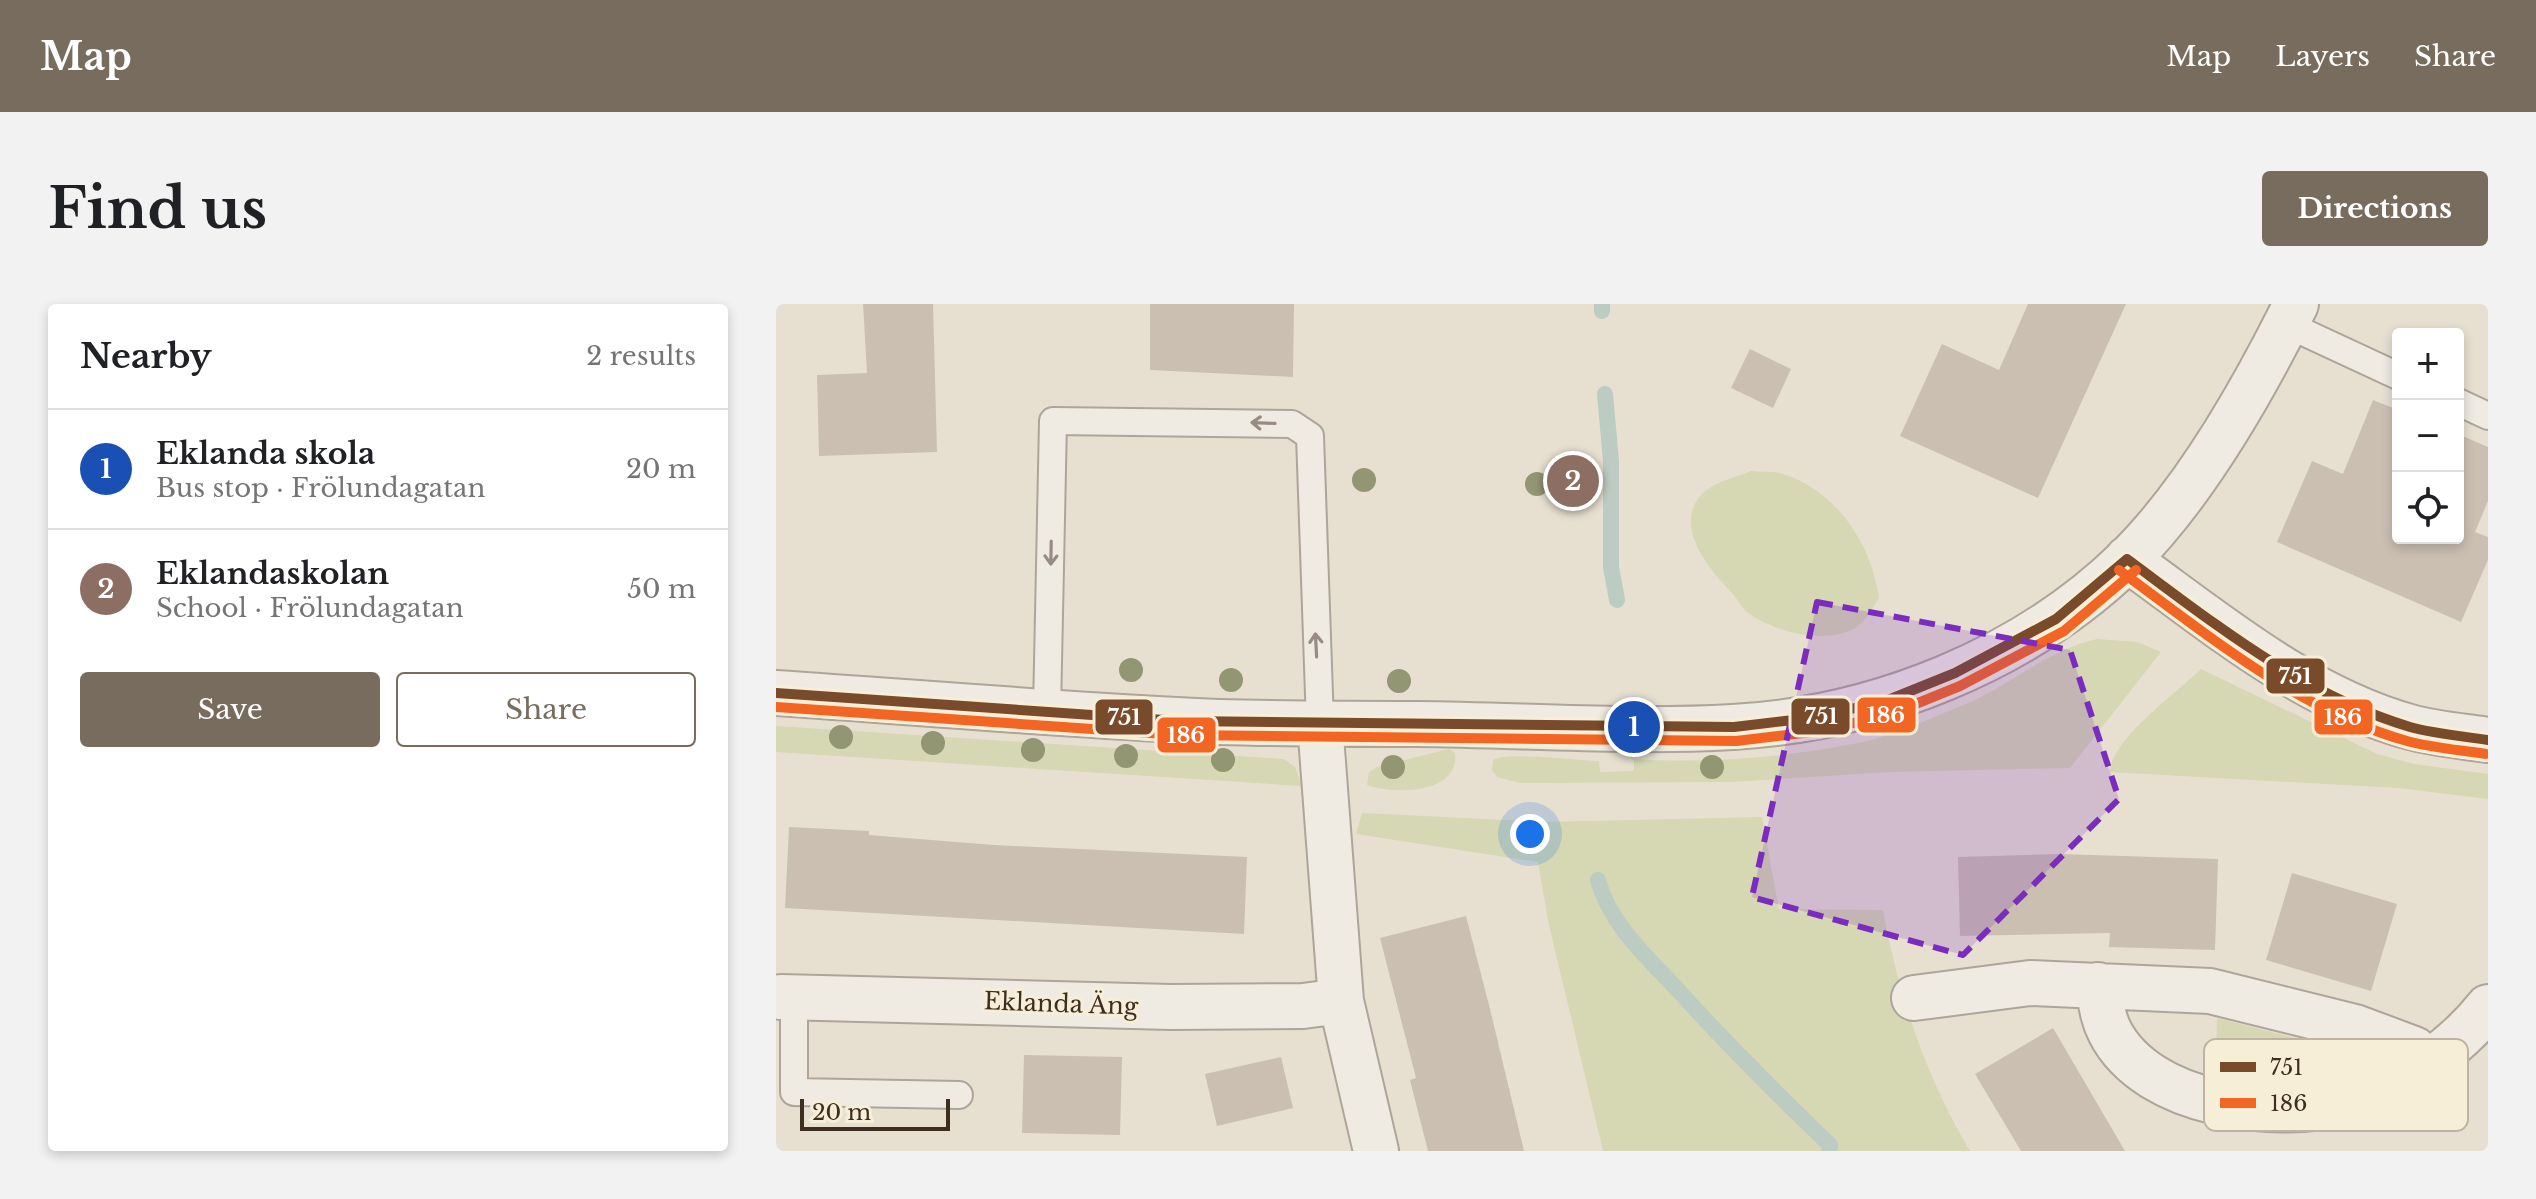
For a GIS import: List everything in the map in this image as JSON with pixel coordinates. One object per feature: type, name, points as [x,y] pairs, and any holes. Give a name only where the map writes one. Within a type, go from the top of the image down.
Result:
[{"type":"street","points":[[776,693],[1179,721],[1734,727],[1818,717],[1888,700],[1997,652],[2056,619],[2127,559],[2215,451],[2291,314]]},
{"type":"street","points":[[2127,559],[2292,676],[2343,703],[2411,727],[2488,740]]},
{"type":"street","points":[[1320,723],[1341,1001],[1376,1151]]},
{"type":"street","points":[[1914,998],[2030,983],[2210,991],[2355,1027],[2387,1039]]},
{"type":"street","points":[[2098,985],[2102,1015],[2111,1035],[2129,1058],[2151,1076],[2204,1096]]},
{"type":"street","name":"Eklanda Äng","points":[[788,998],[1171,1007],[1303,1006],[1341,1001]]},
{"type":"street","points":[[2461,1039],[2488,1007]]},
{"type":"lane","points":[[2291,314],[2392,373]]},
{"type":"lane","points":[[2464,405],[2488,416]]},
{"type":"lane","points":[[1047,711],[1053,421],[1292,424],[1310,436],[1320,723]]},
{"type":"lane","points":[[788,998],[794,1092],[959,1095]]},
{"type":"highlighted area","points":[[1817,602],[2070,650],[2119,799],[1963,955],[1752,897]]},
{"type":"green space","points":[[1751,471],[1779,473],[1802,482],[1820,493],[1849,522],[1869,559],[1879,598],[1857,627],[1818,636],[1775,627],[1745,610],[1706,562],[1691,525],[1697,500],[1714,485]]},
{"type":"green space","points":[[2097,639],[2137,642],[2161,652],[2070,768],[1890,772],[1731,782],[1520,783],[1497,777],[1492,770],[1493,760],[1513,756],[1599,761],[1600,772],[1634,771],[1634,759],[1690,761],[1747,758],[1858,743],[1897,732],[1961,706],[2061,651]]},
{"type":"green space","points":[[2201,669],[2377,754],[2414,764],[2488,774],[2488,799],[2398,788],[2110,772],[2113,759],[2133,731]]},
{"type":"green space","points":[[776,726],[1284,759],[1295,767],[1302,786],[776,752]]},
{"type":"green space","points":[[1449,749],[1455,753],[1454,767],[1437,784],[1408,790],[1367,785],[1369,772],[1377,767]]},
{"type":"green space","points":[[1362,813],[1544,822],[1762,817],[1779,909],[1883,910],[1897,974],[1916,1035],[1940,1094],[1970,1151],[1603,1151],[1548,921],[1538,862],[1356,834]]},
{"type":"green space","points":[[2217,1018],[2297,1039],[2216,1039]]},
{"type":"building","points":[[863,304],[933,304],[937,452],[819,456],[817,375],[867,373]]},
{"type":"building","points":[[1150,304],[1294,304],[1293,377],[1150,370]]},
{"type":"building","points":[[2028,304],[2126,304],[2038,498],[1900,436],[1942,344],[1999,370]]},
{"type":"building","points":[[1750,349],[1791,369],[1773,408],[1731,388]]},
{"type":"building","points":[[2373,400],[2392,408],[2392,544],[2464,544],[2464,437],[2488,447],[2488,501],[2475,532],[2488,537],[2488,560],[2461,622],[2277,542],[2312,461],[2343,474]]},
{"type":"building","points":[[789,827],[869,831],[869,835],[994,845],[1247,857],[1244,934],[785,908]]},
{"type":"building","points":[[2060,854],[2218,859],[2215,950],[2109,947],[2110,933],[1960,936],[1958,857]]},
{"type":"building","points":[[2292,873],[2397,904],[2371,991],[2266,960]]},
{"type":"building","points":[[1466,916],[1524,1151],[1428,1151],[1410,1080],[1416,1078],[1380,938]]},
{"type":"building","points":[[2053,1028],[2125,1151],[2021,1151],[1975,1074]]},
{"type":"building","points":[[1024,1055],[1122,1057],[1120,1135],[1022,1133]]},
{"type":"building","points":[[1281,1057],[1293,1108],[1217,1126],[1205,1074]]},
{"type":"waterway","points":[[1602,304],[1602,311]]},
{"type":"waterway","points":[[1605,394],[1611,461],[1611,567],[1617,600]]},
{"type":"waterway","points":[[1598,880],[1611,911],[1630,938],[1732,1048],[1830,1145],[1829,1151]]},
{"type":"transit line","name":"751","points":[[2127,559],[2261,655],[2333,696],[2410,727],[2488,740]]},
{"type":"transit line","name":"751","points":[[776,693],[1179,721],[1734,727],[1818,717],[1888,700],[1955,673],[2056,619],[2127,559]]},
{"type":"transit line","name":"186","points":[[2119,570],[2256,669],[2329,710],[2407,741],[2486,754]]},
{"type":"transit line","name":"186","points":[[776,707],[1179,735],[1736,741],[1820,731],[1891,714],[1960,686],[2064,631],[2136,570]]},
{"type":"place","name":"Eklandaskolan","points":[[1573,481]]},
{"type":"place","name":"Eklanda skola","points":[[1634,727]]}]
